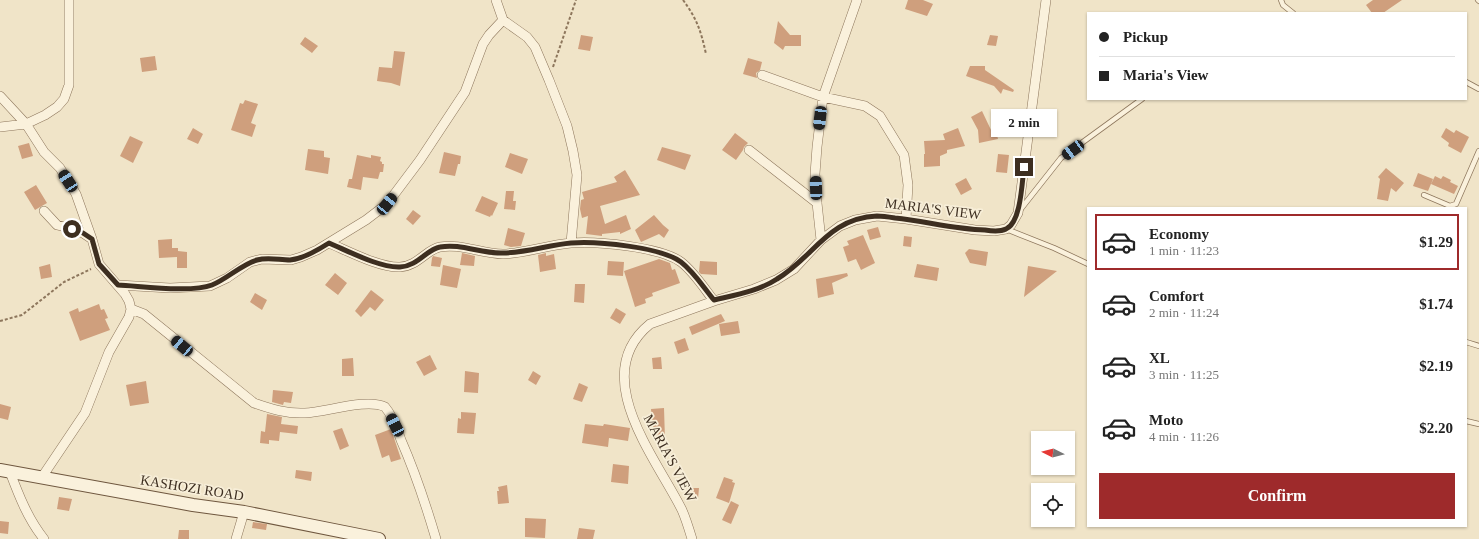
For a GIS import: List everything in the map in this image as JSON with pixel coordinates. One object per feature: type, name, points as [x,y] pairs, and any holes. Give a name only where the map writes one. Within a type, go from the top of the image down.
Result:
[{"type":"main road","name":"KASHOZI ROAD","points":[[5,471],[193,505],[244,512],[379,539]]},
{"type":"street","points":[[0,127],[26,124],[45,115],[57,107],[64,99],[69,85],[69,0]]},
{"type":"street","points":[[496,0],[498,10],[503,20],[527,37],[535,47],[567,126],[577,175],[571,243]]},
{"type":"street","points":[[821,240],[816,174],[817,146],[823,97],[857,0]]},
{"type":"street","points":[[1006,229],[1011,225],[1018,213],[1046,0]]},
{"type":"street","points":[[118,285],[170,288],[210,286],[227,278],[250,262],[262,259],[291,260],[307,255],[366,220],[387,204],[454,111],[465,92],[483,44],[503,20]]},
{"type":"street","points":[[762,75],[823,97],[865,106],[880,116],[904,155],[908,185],[906,219]]},
{"type":"street","points":[[0,96],[26,124],[44,152],[60,168],[76,194],[99,264],[118,285],[129,301],[131,309],[129,317],[109,352],[86,413],[42,477]]},
{"type":"street","points":[[749,150],[817,202]]},
{"type":"street","points":[[44,211],[57,225],[78,231],[92,239]]},
{"type":"street","name":"MARIA'S VIEW","points":[[692,539],[682,511],[642,439],[633,418],[627,396],[624,374],[628,352],[642,330],[650,324],[714,300],[754,289],[776,280],[794,269],[821,240],[840,226],[855,220],[877,216],[975,230],[994,231],[1006,229]]},
{"type":"street","points":[[329,243],[367,259],[388,266],[400,267],[408,266],[419,261],[438,247],[448,246],[464,247],[483,253],[503,254],[571,243],[598,243],[632,247],[669,255],[681,262],[714,300]]},
{"type":"street","points":[[131,309],[144,314],[254,403],[289,413],[307,413],[371,403],[384,407],[395,425],[407,453],[436,539]]},
{"type":"street","points":[[5,471],[35,527],[44,539]]},
{"type":"street","points":[[236,539],[244,512]]},
{"type":"lane","points":[[1281,0],[1283,5],[1292,12]]},
{"type":"lane","points":[[1467,83],[1479,89]]},
{"type":"lane","points":[[1018,213],[1061,158],[1141,100]]},
{"type":"lane","points":[[1424,195],[1450,206],[1456,204],[1479,151]]},
{"type":"lane","points":[[1006,229],[1086,262]]},
{"type":"lane","points":[[1467,342],[1479,346]]},
{"type":"lane","points":[[1467,421],[1479,424]]},
{"type":"path","points":[[549,80],[576,0]]},
{"type":"path","points":[[683,0],[694,15],[700,29],[706,54]]},
{"type":"path","points":[[0,321],[22,315],[64,282],[99,264]]},
{"type":"building","points":[[908,0],[923,0],[933,4],[927,16],[905,9]]},
{"type":"building","points":[[1373,0],[1402,0],[1384,12],[1371,12],[1366,5]]},
{"type":"building","points":[[778,21],[790,35],[801,35],[801,46],[785,46],[783,50],[774,43]]},
{"type":"building","points":[[581,35],[593,37],[590,51],[578,49]]},
{"type":"building","points":[[990,35],[998,36],[996,46],[987,45]]},
{"type":"building","points":[[305,37],[318,46],[312,53],[300,44]]},
{"type":"building","points":[[394,51],[405,52],[400,86],[377,81],[379,67],[392,68]]},
{"type":"building","points":[[155,56],[157,70],[142,72],[140,58]]},
{"type":"building","points":[[748,58],[762,62],[760,70],[756,73],[757,78],[743,74]]},
{"type":"building","points":[[970,66],[985,66],[985,70],[1014,90],[1013,92],[1003,89],[1001,94],[994,86],[966,76]]},
{"type":"building","points":[[245,100],[258,104],[251,123],[256,125],[252,137],[231,130],[240,103],[243,104]]},
{"type":"building","points":[[982,111],[991,130],[993,132],[996,131],[998,139],[979,143],[978,130],[971,117]]},
{"type":"building","points":[[193,128],[203,134],[198,144],[187,139]]},
{"type":"building","points":[[958,128],[965,146],[947,150],[947,153],[940,156],[940,166],[924,167],[924,141],[945,140],[943,134]]},
{"type":"building","points":[[1446,128],[1454,133],[1456,130],[1469,137],[1461,153],[1448,146],[1449,143],[1441,137]]},
{"type":"building","points":[[735,133],[748,143],[736,160],[722,150]]},
{"type":"building","points":[[130,136],[143,142],[133,163],[120,156]]},
{"type":"building","points":[[29,143],[33,156],[22,159],[18,146]]},
{"type":"building","points":[[662,147],[691,155],[685,170],[657,160]]},
{"type":"building","points":[[308,149],[324,151],[324,157],[330,158],[328,174],[305,170]]},
{"type":"building","points":[[444,152],[461,156],[460,164],[458,164],[455,176],[439,173]]},
{"type":"building","points":[[510,153],[528,159],[522,174],[505,167]]},
{"type":"building","points":[[998,154],[1009,155],[1007,173],[996,172]]},
{"type":"building","points":[[357,155],[371,158],[371,155],[381,157],[380,161],[384,164],[383,172],[380,172],[378,179],[363,177],[361,190],[347,187],[349,179],[352,179]]},
{"type":"building","points":[[1386,168],[1404,183],[1396,192],[1391,188],[1388,201],[1377,199],[1380,179],[1378,177]]},
{"type":"building","points":[[625,170],[640,195],[600,206],[605,224],[626,215],[631,229],[620,234],[620,232],[602,234],[602,236],[586,234],[588,216],[582,218],[580,209],[581,200],[584,199],[582,192],[617,182],[614,177]]},
{"type":"building","points":[[1418,173],[1433,179],[1428,191],[1413,186]]},
{"type":"building","points":[[1435,176],[1441,179],[1443,176],[1458,186],[1454,194],[1431,184]]},
{"type":"building","points":[[966,178],[972,189],[961,195],[955,184]]},
{"type":"building","points":[[36,185],[47,203],[35,210],[24,192]]},
{"type":"building","points":[[506,191],[514,191],[513,201],[516,201],[515,210],[504,209]]},
{"type":"building","points":[[482,196],[498,203],[492,216],[491,215],[490,217],[475,211]]},
{"type":"building","points":[[413,210],[421,216],[413,225],[406,219]]},
{"type":"building","points":[[654,215],[669,230],[664,238],[659,234],[641,242],[635,230]]},
{"type":"building","points":[[878,227],[881,237],[870,240],[867,230]]},
{"type":"building","points":[[508,228],[525,233],[521,246],[511,247],[504,245]]},
{"type":"building","points":[[863,235],[875,263],[861,270],[856,259],[848,262],[843,247],[849,245],[847,241]]},
{"type":"building","points":[[904,236],[912,237],[911,247],[903,246]]},
{"type":"building","points":[[172,239],[172,248],[178,248],[178,251],[187,252],[187,268],[177,268],[177,257],[159,258],[158,240]]},
{"type":"building","points":[[969,249],[988,252],[986,266],[970,263],[965,253]]},
{"type":"building","points":[[462,253],[475,256],[474,266],[460,265]]},
{"type":"building","points":[[546,253],[546,256],[554,254],[556,269],[540,272],[538,255]]},
{"type":"building","points":[[433,256],[442,258],[440,267],[431,266]]},
{"type":"building","points":[[659,259],[670,263],[672,270],[675,269],[680,283],[652,293],[653,296],[645,299],[646,303],[635,307],[624,271]]},
{"type":"building","points":[[608,261],[624,262],[623,276],[607,275]]},
{"type":"building","points":[[700,261],[717,262],[717,275],[701,274],[699,272]]},
{"type":"building","points":[[50,264],[52,277],[41,279],[39,267]]},
{"type":"building","points":[[917,264],[939,268],[937,281],[914,277]]},
{"type":"building","points":[[443,265],[461,269],[457,288],[440,285]]},
{"type":"building","points":[[1028,266],[1057,271],[1024,297]]},
{"type":"building","points":[[335,273],[347,283],[338,295],[325,285]]},
{"type":"building","points":[[847,273],[848,276],[832,283],[834,294],[818,298],[816,279]]},
{"type":"building","points":[[575,284],[585,284],[584,303],[574,302]]},
{"type":"building","points":[[371,290],[384,300],[375,311],[370,307],[361,317],[355,311]]},
{"type":"building","points":[[255,293],[267,300],[262,310],[250,302]]},
{"type":"building","points":[[99,304],[101,310],[104,309],[108,318],[105,319],[110,330],[80,341],[69,312],[78,308],[79,312]]},
{"type":"building","points":[[616,308],[626,314],[620,324],[610,318]]},
{"type":"building","points":[[721,314],[725,321],[692,335],[689,327]]},
{"type":"building","points":[[738,321],[740,333],[721,336],[719,324]]},
{"type":"building","points":[[685,338],[689,350],[678,354],[674,342]]},
{"type":"building","points":[[430,355],[437,369],[424,376],[416,362]]},
{"type":"building","points":[[661,357],[662,369],[653,369],[652,358]]},
{"type":"building","points":[[353,358],[354,376],[342,376],[342,359]]},
{"type":"building","points":[[465,371],[479,373],[478,393],[464,392]]},
{"type":"building","points":[[533,371],[541,376],[536,385],[528,380]]},
{"type":"building","points":[[146,381],[149,403],[130,406],[126,385]]},
{"type":"building","points":[[579,383],[588,387],[582,402],[573,399]]},
{"type":"building","points":[[273,390],[293,392],[291,403],[284,402],[283,405],[272,402]]},
{"type":"building","points":[[0,404],[11,407],[8,420],[0,418]]},
{"type":"building","points":[[664,408],[665,440],[654,440],[651,409]]},
{"type":"building","points":[[461,412],[476,413],[474,434],[457,433],[458,418],[461,419]]},
{"type":"building","points":[[267,414],[282,417],[281,424],[298,426],[297,434],[280,432],[279,441],[269,440],[269,444],[260,443],[261,431],[265,432]]},
{"type":"building","points":[[585,424],[603,426],[604,424],[630,428],[628,441],[609,438],[608,447],[582,443]]},
{"type":"building","points":[[342,428],[349,446],[340,450],[333,431]]},
{"type":"building","points":[[391,429],[401,459],[391,462],[389,455],[382,458],[375,435]]},
{"type":"building","points":[[613,464],[629,466],[628,484],[611,482]]},
{"type":"building","points":[[296,470],[312,472],[311,481],[295,478]]},
{"type":"building","points":[[724,477],[733,480],[732,482],[735,483],[729,503],[716,498]]},
{"type":"building","points":[[507,485],[509,503],[498,504],[498,487]]},
{"type":"building","points":[[690,488],[699,488],[698,499],[690,498]]},
{"type":"building","points":[[59,497],[72,499],[69,511],[57,509]]},
{"type":"building","points":[[731,501],[739,505],[731,524],[722,520]]},
{"type":"building","points":[[525,518],[546,519],[545,538],[525,537]]},
{"type":"building","points":[[0,521],[9,522],[8,534],[0,533]]},
{"type":"building","points":[[253,522],[267,524],[266,530],[252,528]]},
{"type":"building","points":[[579,528],[595,530],[593,539],[577,539]]},
{"type":"building","points":[[179,530],[189,530],[189,539],[178,539]]},
{"type":"route","points":[[72,229],[83,233],[92,239],[99,264],[118,285],[170,288],[210,286],[227,278],[250,262],[262,259],[291,260],[317,250],[329,243],[367,259],[388,266],[400,267],[408,266],[419,261],[438,247],[464,247],[483,253],[503,254],[571,243],[598,243],[632,247],[669,255],[681,262],[714,300],[754,289],[776,280],[794,269],[821,240],[840,226],[855,220],[877,216],[975,230],[994,231],[1006,229],[1011,225],[1018,213],[1024,167]]}]
